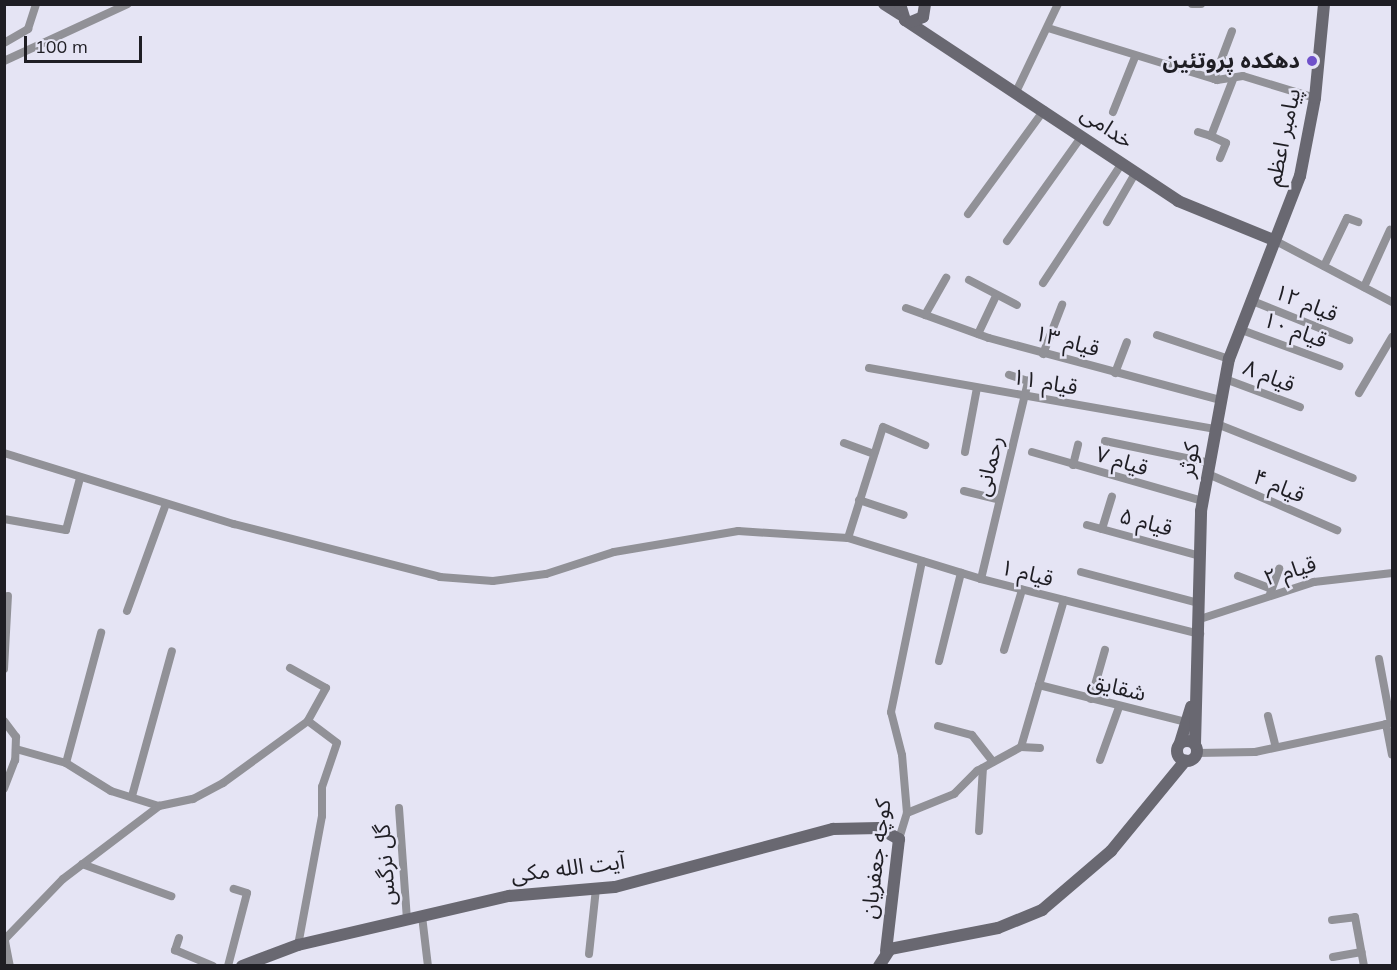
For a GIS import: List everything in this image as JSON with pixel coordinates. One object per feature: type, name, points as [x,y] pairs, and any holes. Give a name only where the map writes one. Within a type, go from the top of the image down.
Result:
[{"type":"main road","name":"خدامی","points":[[884,4],[900,9],[911,22],[1179,201],[1271,239]]},
{"type":"main road","name":"پیامبر اعظم","points":[[1271,239],[1300,176],[1316,98],[1324,4]]},
{"type":"main road","points":[[911,22],[926,7]]},
{"type":"main road","points":[[926,7],[929,32]]},
{"type":"main road","name":"کوثر","points":[[1195,697],[1200,634],[1197,555],[1203,501],[1228,359],[1271,239]]},
{"type":"main road","points":[[1163,787],[1195,697]]},
{"type":"main road","points":[[886,951],[1035,914],[1097,866],[1196,749],[1195,697]]},
{"type":"main road","points":[[1178,746],[1196,749]]},
{"type":"main road","points":[[1178,746],[1185,760]]},
{"type":"main road","name":"آیت الله مکی","points":[[242,966],[298,945],[422,916],[509,896],[596,889],[833,829],[879,828],[899,839]]},
{"type":"main road","name":"کوچه جعفریان","points":[[879,966],[886,951],[899,839]]},
{"type":"street","points":[[4,44],[28,28],[36,4]]},
{"type":"street","points":[[4,61],[128,4]]},
{"type":"street","points":[[1016,92],[1058,4]]},
{"type":"street","points":[[1192,4],[1201,4]]},
{"type":"street","points":[[1048,28],[1214,80],[1234,77],[1316,98]]},
{"type":"street","points":[[1214,80],[1232,31]]},
{"type":"street","points":[[1113,112],[1135,57]]},
{"type":"street","points":[[1211,136],[1234,77]]},
{"type":"street","points":[[968,214],[1044,110]]},
{"type":"street","points":[[1198,132],[1226,144],[1220,158]]},
{"type":"street","points":[[1007,241],[1082,136]]},
{"type":"street","points":[[1043,283],[1122,163]]},
{"type":"street","points":[[1107,222],[1136,172]]},
{"type":"street","points":[[1324,266],[1347,218],[1358,222]]},
{"type":"street","points":[[1364,287],[1390,230]]},
{"type":"street","points":[[1271,239],[1392,302]]},
{"type":"street","points":[[925,315],[946,278]]},
{"type":"street","points":[[969,280],[1017,305]]},
{"type":"street","points":[[978,334],[996,296]]},
{"type":"street","name":"قیام ۱۲","points":[[1250,300],[1348,340]]},
{"type":"street","points":[[1043,354],[1062,305]]},
{"type":"street","name":"قیام ۱۳","points":[[906,308],[1043,354],[1221,400]]},
{"type":"street","name":"قیام ۱۰","points":[[1239,329],[1339,366]]},
{"type":"street","points":[[1157,335],[1228,359]]},
{"type":"street","points":[[1359,393],[1392,338]]},
{"type":"street","points":[[1115,373],[1127,342]]},
{"type":"street","name":"قیام ۱۱","points":[[869,368],[1024,397],[1216,427],[1353,478]]},
{"type":"street","points":[[1009,375],[1028,381],[1024,397]]},
{"type":"street","name":"قیام ۸","points":[[1225,379],[1300,407]]},
{"type":"street","points":[[965,452],[977,388]]},
{"type":"street","name":"رحمانی","points":[[981,579],[1024,397]]},
{"type":"street","points":[[848,538],[883,427],[925,445]]},
{"type":"street","name":"قیام ۴","points":[[1105,441],[1209,469],[1337,530]]},
{"type":"street","points":[[844,443],[874,454]]},
{"type":"street","points":[[1073,465],[1078,445]]},
{"type":"street","name":"قیام ۷","points":[[1032,452],[1203,501]]},
{"type":"street","name":"قیام ۱","points":[[4,453],[166,504],[440,576],[493,581],[546,574],[643,546],[738,531],[848,538],[981,579],[1200,634]]},
{"type":"street","points":[[4,519],[66,530],[80,478]]},
{"type":"street","points":[[964,491],[999,501]]},
{"type":"street","points":[[1102,529],[1112,496]]},
{"type":"street","points":[[860,500],[904,515]]},
{"type":"street","points":[[127,611],[166,504]]},
{"type":"street","name":"قیام ۵","points":[[1087,525],[1197,555]]},
{"type":"street","name":"کوچه جعفریان","points":[[899,839],[907,813],[902,755],[891,712],[922,561]]},
{"type":"street","points":[[1238,576],[1270,592],[1279,569]]},
{"type":"street","points":[[1082,572],[1198,603]]},
{"type":"street","points":[[939,661],[961,573]]},
{"type":"street","name":"قیام ۲","points":[[1200,619],[1270,592],[1339,576],[1392,573]]},
{"type":"street","points":[[1004,650],[1022,590]]},
{"type":"street","points":[[4,669],[8,596]]},
{"type":"street","points":[[1021,747],[1064,600]]},
{"type":"street","points":[[66,763],[100,633]]},
{"type":"street","points":[[1090,699],[1105,650]]},
{"type":"street","points":[[132,796],[172,651]]},
{"type":"street","points":[[1379,659],[1390,723],[1392,754]]},
{"type":"street","points":[[10,966],[5,938],[82,864],[159,806],[193,799],[223,783],[308,721],[326,688],[290,668]]},
{"type":"street","name":"شقایق","points":[[1039,686],[1186,722]]},
{"type":"street","points":[[1100,760],[1119,707]]},
{"type":"street","points":[[1268,716],[1276,747]]},
{"type":"street","points":[[4,721],[16,737],[16,749],[4,789]]},
{"type":"street","points":[[298,945],[322,816],[322,787],[337,743],[308,721]]},
{"type":"street","points":[[1196,749],[1276,747],[1390,723]]},
{"type":"street","points":[[938,726],[972,735],[993,762]]},
{"type":"street","points":[[907,813],[954,794],[983,768],[1021,747],[1040,748]]},
{"type":"street","points":[[16,749],[66,763],[111,791],[159,806]]},
{"type":"street","points":[[979,831],[983,768]]},
{"type":"street","name":"گل نرگس","points":[[399,808],[407,920]]},
{"type":"street","points":[[82,864],[171,896]]},
{"type":"street","points":[[228,966],[247,894],[234,889]]},
{"type":"street","points":[[589,954],[596,889]]},
{"type":"street","points":[[422,916],[428,966]]},
{"type":"street","points":[[1332,920],[1355,917],[1364,966]]},
{"type":"street","points":[[179,938],[175,950],[213,966]]},
{"type":"street","points":[[1333,957],[1362,952]]},
{"type":"place","name":"دهکده پروتئین","points":[[1312,61]]}]
